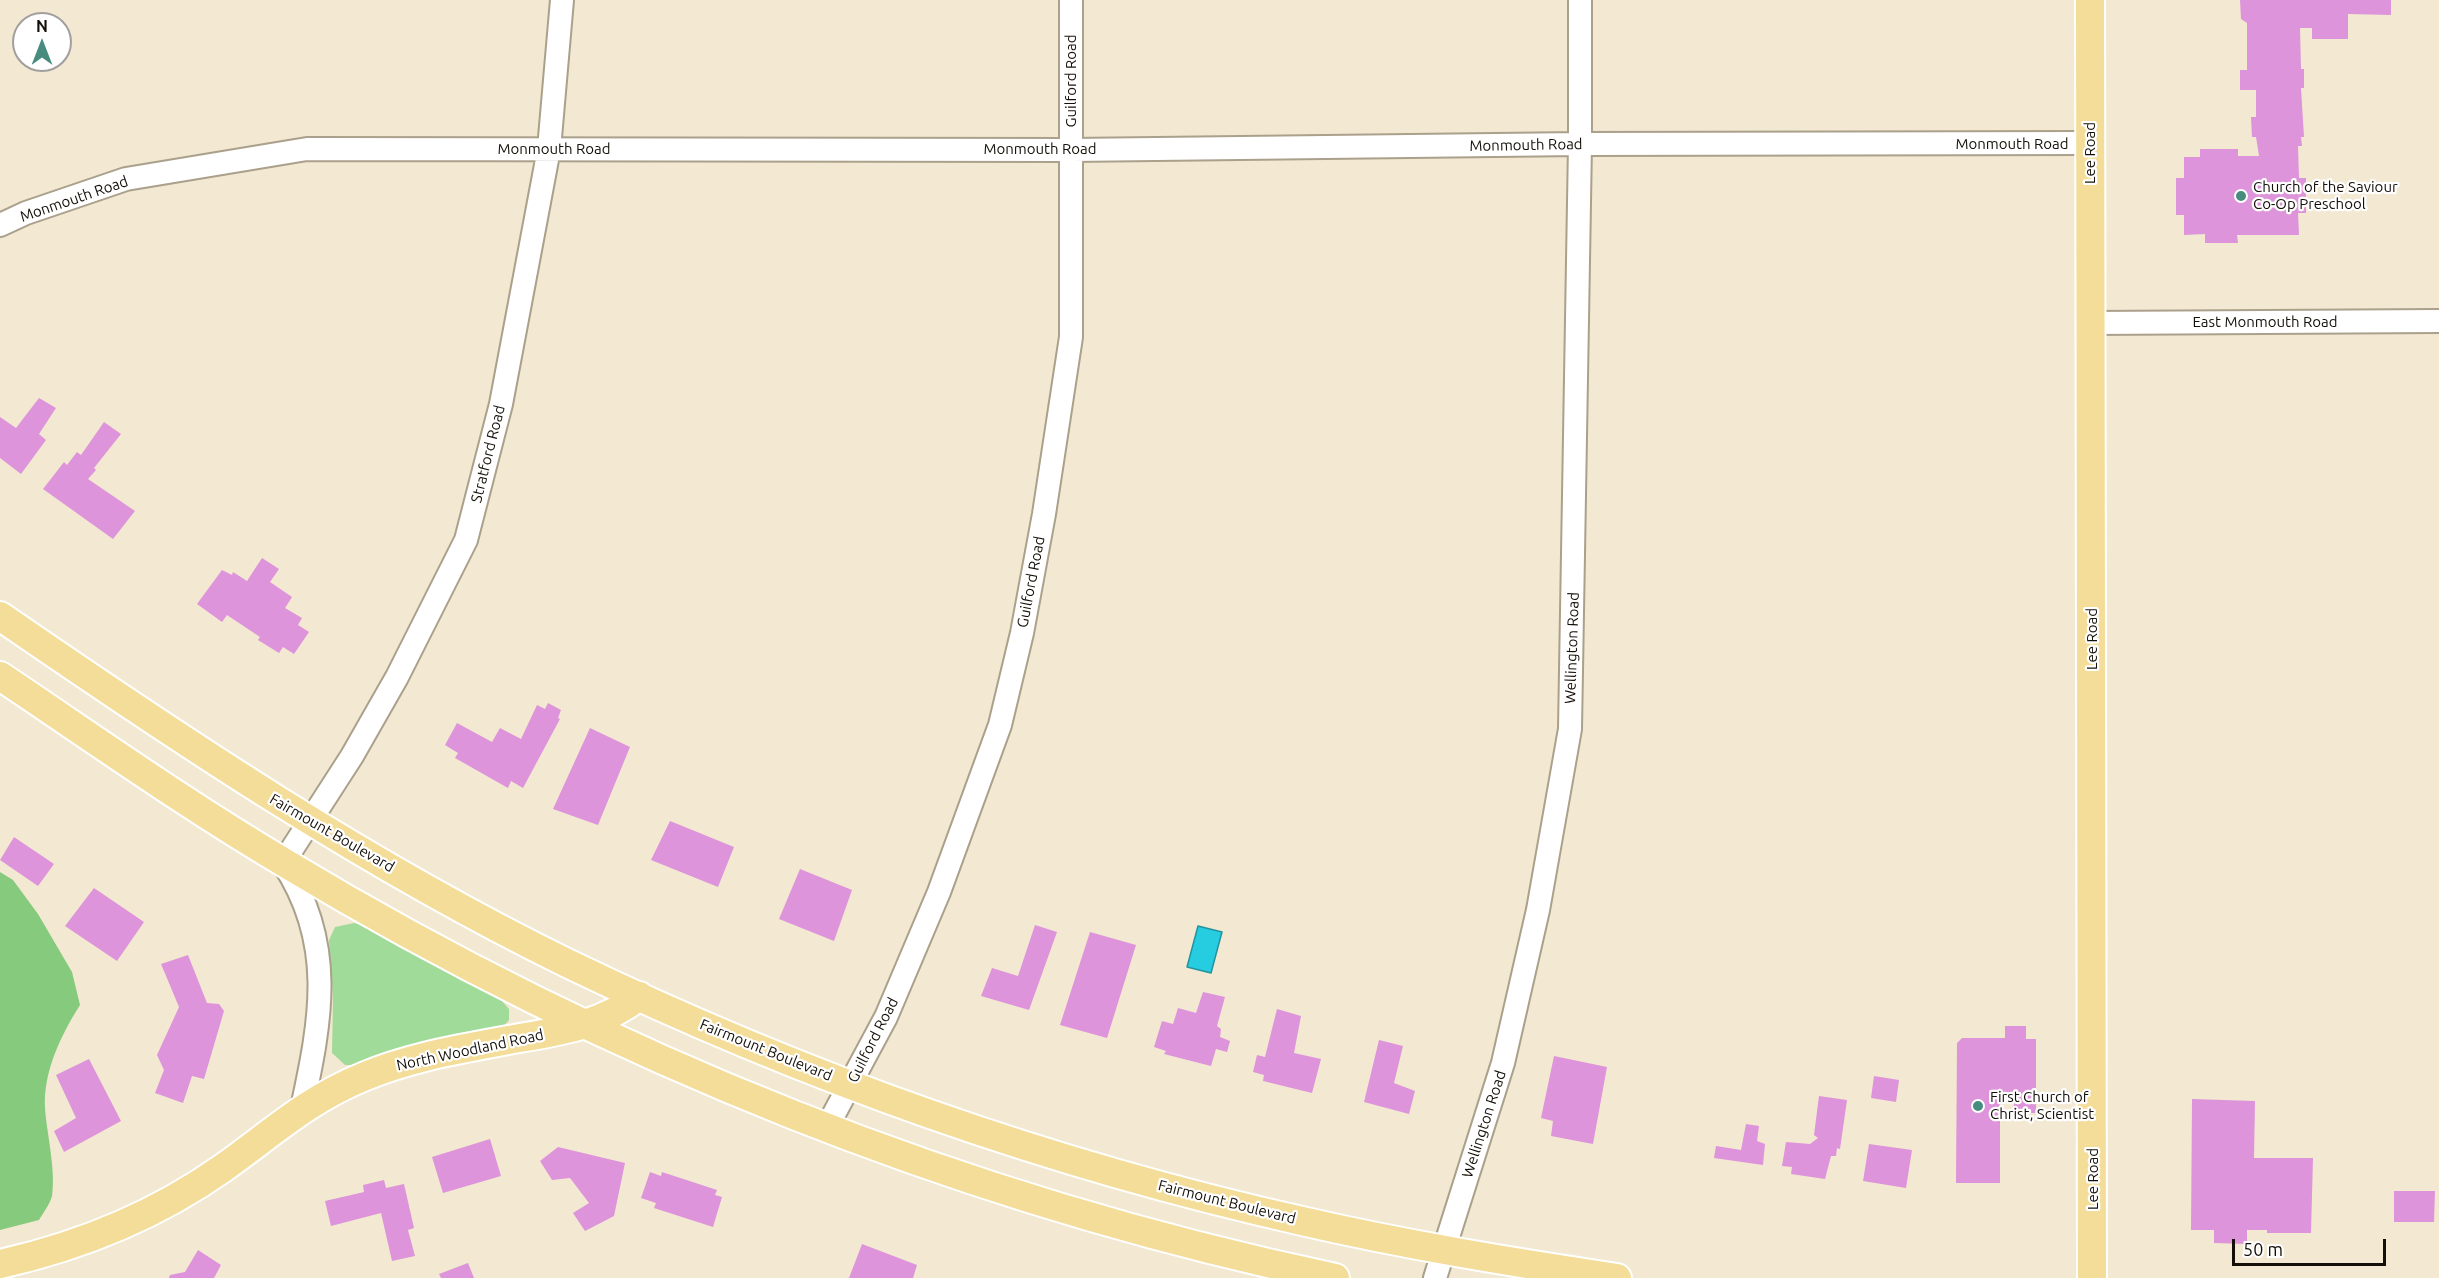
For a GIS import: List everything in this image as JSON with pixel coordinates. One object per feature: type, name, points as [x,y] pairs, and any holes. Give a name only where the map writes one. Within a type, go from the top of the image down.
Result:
[{"type":"main road","name":"Lee Road","points":[[2090,0],[2092,1278]]},
{"type":"main road","name":"Fairmount Boulevard","points":[[0,616],[160,726],[309,822],[522,940],[712,1029],[851,1084],[999,1137],[1187,1192],[1299,1220],[1443,1250],[1617,1278]]},
{"type":"main road","points":[[0,676],[166,788],[284,863],[470,967],[634,1047],[827,1127],[924,1164],[1040,1202],[1220,1252],[1335,1278]]},
{"type":"main road","name":"North Woodland Road","points":[[0,1264],[83,1241],[126,1224],[171,1202],[224,1167],[302,1108],[362,1077],[413,1059],[586,1024],[618,1011],[639,996]]},
{"type":"street","name":"Stratford Road","points":[[284,863],[352,756],[397,677],[466,540],[501,404],[549,149],[562,0]]},
{"type":"street","name":"Guilford Road","points":[[827,1127],[886,1017],[939,892],[1000,725],[1017,656],[1044,514],[1071,337],[1071,0]]},
{"type":"street","name":"Wellington Road","points":[[1435,1278],[1503,1063],[1538,910],[1570,729],[1580,144],[1580,0]]},
{"type":"street","name":"Monmouth Road","points":[[0,225],[26,213],[126,179],[307,149],[1071,150],[1580,144],[2090,143]]},
{"type":"street","name":"East Monmouth Road","points":[[2091,323],[2439,321]]},
{"type":"street","points":[[284,863],[308,910],[320,976],[318,1027],[302,1108]]},
{"type":"green space","points":[[0,872],[13,880],[38,914],[72,972],[80,1005],[60,1041],[50,1068],[45,1094],[53,1175],[51,1199],[39,1220],[0,1230]]},
{"type":"green space","points":[[354,923],[373,927],[502,1001],[509,1009],[509,1020],[503,1027],[357,1065],[345,1065],[332,1053],[333,998],[329,940],[335,927]]},
{"type":"water","points":[[1198,926],[1222,932],[1211,973],[1187,967]]},
{"type":"building","points":[[2240,0],[2391,0],[2391,15],[2348,14],[2348,39],[2312,39],[2312,28],[2300,28],[2301,69],[2304,69],[2304,88],[2301,88],[2304,137],[2301,137],[2302,146],[2298,146],[2299,178],[2306,178],[2306,213],[2298,213],[2299,235],[2237,235],[2238,243],[2205,243],[2205,234],[2184,235],[2184,215],[2176,215],[2176,178],[2184,178],[2184,157],[2200,157],[2200,149],[2238,149],[2238,156],[2259,156],[2256,137],[2252,137],[2251,117],[2256,117],[2256,90],[2240,90],[2240,70],[2247,70],[2247,23],[2241,19]]},
{"type":"building","points":[[39,398],[56,408],[39,434],[46,440],[21,474],[0,458],[0,417],[16,428]]},
{"type":"building","points":[[104,422],[121,434],[88,479],[135,511],[113,539],[43,489],[64,462],[67,465],[77,452],[81,455]]},
{"type":"building","points":[[262,558],[279,569],[270,582],[292,597],[285,608],[302,618],[298,625],[309,632],[294,654],[283,647],[279,653],[258,640],[260,637],[227,615],[222,622],[197,604],[222,570],[232,575],[233,572],[247,581]]},
{"type":"building","points":[[548,703],[561,710],[558,718],[560,719],[523,788],[511,781],[508,788],[455,758],[458,753],[445,745],[457,723],[492,742],[500,728],[521,739],[537,705],[545,709]]},
{"type":"building","points":[[590,728],[630,747],[598,825],[553,809]]},
{"type":"building","points":[[670,821],[734,847],[718,887],[651,860]]},
{"type":"building","points":[[14,837],[54,864],[38,886],[0,860]]},
{"type":"building","points":[[800,869],[852,890],[834,941],[779,919]]},
{"type":"building","points":[[94,888],[144,922],[117,961],[65,926]]},
{"type":"building","points":[[1035,925],[1057,932],[1029,1010],[981,996],[992,968],[1018,976]]},
{"type":"building","points":[[1090,932],[1136,945],[1107,1038],[1060,1025]]},
{"type":"building","points":[[188,955],[207,1003],[219,1004],[224,1011],[204,1079],[192,1076],[183,1103],[155,1093],[164,1070],[157,1055],[179,1007],[161,964]]},
{"type":"building","points":[[1203,992],[1225,997],[1217,1026],[1221,1029],[1220,1037],[1230,1041],[1227,1052],[1216,1049],[1211,1066],[1164,1054],[1166,1051],[1154,1047],[1162,1021],[1173,1024],[1178,1008],[1196,1013]]},
{"type":"building","points":[[1277,1009],[1301,1016],[1294,1053],[1321,1059],[1312,1093],[1263,1081],[1264,1075],[1253,1072],[1257,1055],[1265,1057]]},
{"type":"building","name":"First Church of Christ, Scientist","points":[[2005,1026],[2026,1026],[2026,1039],[2036,1039],[2036,1113],[2014,1113],[2014,1098],[2000,1098],[2000,1183],[1956,1183],[1957,1043],[1962,1038],[2005,1038]]},
{"type":"building","points":[[1379,1040],[1403,1046],[1394,1083],[1415,1091],[1409,1114],[1364,1102]]},
{"type":"building","points":[[1554,1056],[1607,1067],[1593,1144],[1551,1136],[1553,1121],[1541,1118]]},
{"type":"building","points":[[89,1059],[121,1121],[64,1152],[54,1131],[76,1118],[56,1075]]},
{"type":"building","points":[[1874,1076],[1899,1080],[1896,1102],[1871,1098]]},
{"type":"building","points":[[1819,1096],[1847,1100],[1840,1149],[1837,1148],[1836,1156],[1831,1156],[1825,1179],[1791,1174],[1792,1167],[1782,1166],[1786,1142],[1810,1144],[1818,1138],[1814,1135]]},
{"type":"building","points":[[2192,1099],[2255,1101],[2254,1158],[2313,1158],[2311,1233],[2267,1233],[2267,1230],[2247,1230],[2247,1244],[2214,1243],[2214,1230],[2191,1230]]},
{"type":"building","points":[[1746,1124],[1759,1126],[1757,1141],[1765,1144],[1763,1165],[1714,1158],[1716,1146],[1741,1150]]},
{"type":"building","points":[[490,1139],[501,1176],[443,1193],[432,1157]]},
{"type":"building","points":[[1869,1144],[1912,1150],[1906,1188],[1863,1181]]},
{"type":"building","points":[[558,1147],[625,1163],[614,1216],[585,1231],[573,1213],[589,1203],[570,1178],[552,1180],[540,1161]]},
{"type":"building","points":[[650,1172],[661,1176],[662,1172],[717,1190],[715,1195],[722,1197],[713,1227],[654,1208],[656,1203],[641,1198]]},
{"type":"building","points":[[384,1180],[386,1188],[404,1184],[414,1228],[408,1230],[415,1256],[392,1261],[381,1213],[331,1226],[325,1201],[364,1192],[363,1185]]},
{"type":"building","points":[[2394,1191],[2435,1191],[2434,1222],[2394,1222]]},
{"type":"building","points":[[862,1244],[917,1265],[913,1278],[849,1278]]},
{"type":"building","points":[[198,1250],[221,1265],[214,1278],[169,1278],[170,1275],[185,1272]]},
{"type":"building","points":[[468,1263],[474,1278],[441,1278],[439,1274]]},
{"type":"place","name":"Church of the Saviour Co-Op Preschool","points":[[2241,196]]},
{"type":"place","name":"First Church of Christ, Scientist","points":[[1978,1106]]}]
